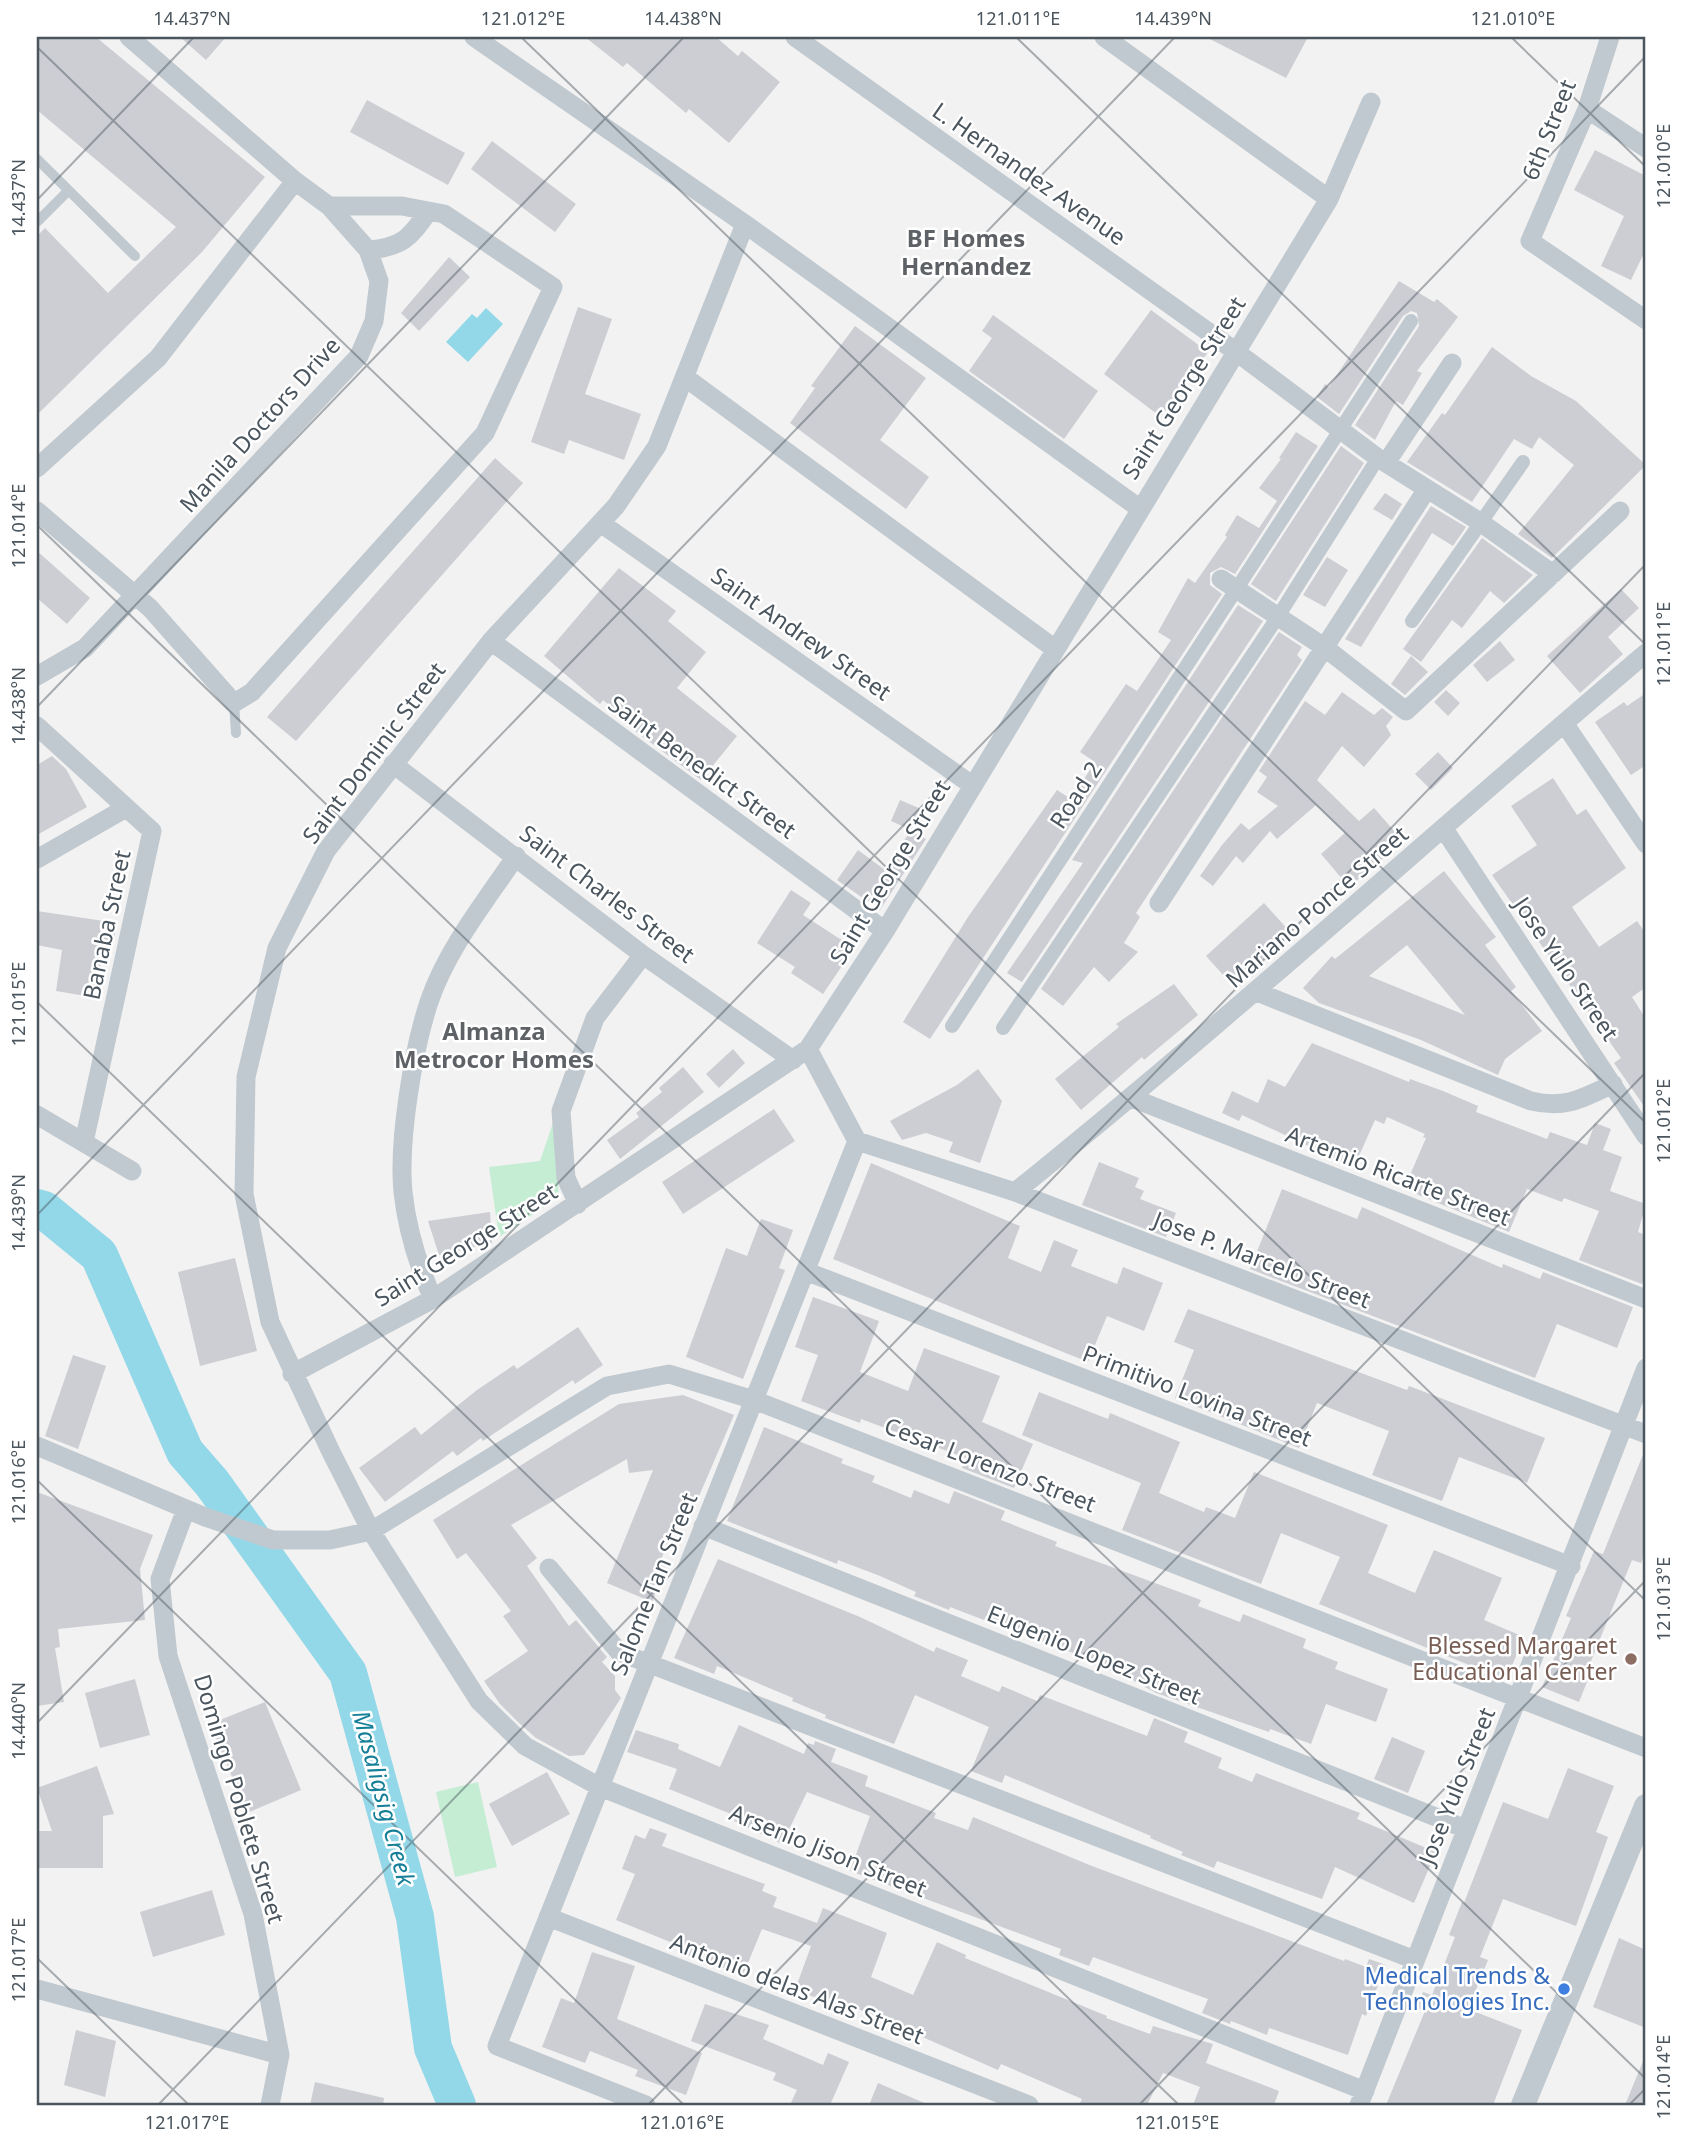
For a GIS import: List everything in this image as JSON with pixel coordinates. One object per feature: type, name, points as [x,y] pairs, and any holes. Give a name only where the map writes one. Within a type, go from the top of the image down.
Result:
[{"type":"street","name":"Manila Doctors Drive","points":[[37,676],[85,648],[137,595],[359,356],[374,321],[379,281],[368,250],[329,206],[295,181],[129,37]]},
{"type":"street","points":[[474,37],[745,224],[1139,508]]},
{"type":"street","name":"L. Hernandez Avenue","points":[[795,37],[1236,351],[1382,461],[1480,522],[1553,574]]},
{"type":"street","points":[[1104,37],[1329,199]]},
{"type":"street","name":"6th Street","points":[[1610,37],[1587,109],[1530,241],[1646,320]]},
{"type":"street","name":"Saint George Street","points":[[292,1374],[433,1299],[801,1054],[885,931],[1139,508],[1329,199],[1371,102]]},
{"type":"street","points":[[1587,109],[1646,148]]},
{"type":"street","points":[[37,468],[158,358],[295,181]]},
{"type":"street","points":[[37,511],[137,595],[234,704],[252,692],[485,433],[560,283],[444,214],[402,206],[329,206]]},
{"type":"street","points":[[368,250],[388,248],[409,239],[428,212]]},
{"type":"street","name":"Saint Dominic Street","points":[[371,1531],[292,1374],[270,1322],[244,1194],[246,1077],[277,948],[326,851],[491,641],[602,524],[657,446],[745,224]]},
{"type":"street","name":"Road 2","points":[[953,1026],[1229,584],[1340,429],[1411,321]]},
{"type":"street","points":[[1003,1028],[1382,461],[1452,363]]},
{"type":"street","points":[[686,378],[1055,649]]},
{"type":"street","points":[[1412,621],[1522,462]]},
{"type":"street","points":[[1159,903],[1427,489]]},
{"type":"street","points":[[1229,584],[1324,646],[1406,711],[1620,512]]},
{"type":"street","name":"Saint Andrew Street","points":[[602,524],[972,785]]},
{"type":"street","name":"Saint Benedict Street","points":[[491,641],[885,931]]},
{"type":"street","name":"Mariano Ponce Street","points":[[1015,1192],[1257,992],[1646,653]]},
{"type":"street","points":[[1564,723],[1646,844]]},
{"type":"street","name":"Banaba Street","points":[[37,726],[152,831],[84,1142]]},
{"type":"street","name":"Saint Charles Street","points":[[393,764],[643,955],[801,1054]]},
{"type":"street","points":[[37,859],[126,808]]},
{"type":"street","name":"Jose Yulo Street","points":[[1444,829],[1646,1136]]},
{"type":"street","points":[[433,1299],[416,1261],[403,1191],[408,1097],[429,1002],[462,935],[516,856]]},
{"type":"street","points":[[578,1204],[566,1178],[561,1111],[595,1018],[643,955]]},
{"type":"street","points":[[1257,992],[1531,1101],[1554,1106],[1577,1100],[1613,1084]]},
{"type":"street","points":[[801,1054],[857,1140]]},
{"type":"street","name":"Artemio Ricarte Street","points":[[1132,1098],[1646,1299]]},
{"type":"street","points":[[37,1115],[132,1171]]},
{"type":"street","name":"Jose P. Marcelo Street","points":[[857,1140],[1015,1192],[1646,1434]]},
{"type":"street","name":"Salome Tan Street","points":[[646,2105],[497,2046],[857,1140]]},
{"type":"street","name":"Primitivo Lovina Street","points":[[805,1271],[1571,1566]]},
{"type":"street","name":"Jose Yulo Street","points":[[1362,2098],[1465,1829],[1520,1698],[1646,1368]]},
{"type":"street","name":"Cesar Lorenzo Street","points":[[37,1446],[237,1529],[272,1540],[330,1540],[371,1531],[607,1386],[669,1374],[754,1399],[1646,1748]]},
{"type":"street","name":"Domingo Poblete Street","points":[[186,1509],[160,1579],[168,1656],[253,1914],[280,2055],[270,2105]]},
{"type":"street","name":"Eugenio Lopez Street","points":[[703,1526],[1465,1829]]},
{"type":"street","name":"Arsenio Jison Street","points":[[371,1531],[479,1701],[525,1746],[600,1787],[1362,2098]]},
{"type":"street","points":[[549,1568],[619,1653],[649,1662],[1415,1959]]},
{"type":"street","points":[[1523,2105],[1646,1806]]},
{"type":"street","name":"Antonio delas Alas Street","points":[[548,1917],[1029,2105]]},
{"type":"street","points":[[37,1989],[280,2055]]},
{"type":"lane","points":[[37,159],[135,256]]},
{"type":"lane","points":[[37,222],[68,191]]},
{"type":"lane","points":[[234,704],[236,733]]},
{"type":"green space","points":[[553,1123],[559,1197],[499,1237],[489,1167],[540,1161]]},
{"type":"green space","points":[[478,1782],[497,1867],[455,1877],[436,1792]]},
{"type":"water","points":[[486,308],[503,324],[468,362],[446,342],[472,314],[477,318]]},
{"type":"building","points":[[37,37],[96,37],[265,177],[202,252],[37,415],[37,236],[45,228],[108,293],[176,227],[37,110]]},
{"type":"building","points":[[180,37],[226,37],[206,60]]},
{"type":"building","points":[[585,37],[716,37],[738,56],[742,51],[780,82],[729,143],[689,109],[686,113],[627,63],[623,67]]},
{"type":"building","points":[[1206,37],[1308,37],[1286,78]]},
{"type":"building","points":[[367,100],[465,153],[448,185],[350,132]]},
{"type":"building","points":[[492,141],[576,204],[555,232],[471,169]]},
{"type":"building","points":[[1595,150],[1646,176],[1646,249],[1631,280],[1601,266],[1624,216],[1574,190]]},
{"type":"building","points":[[449,257],[470,277],[419,331],[401,313]]},
{"type":"building","points":[[1399,281],[1434,302],[1437,299],[1458,317],[1417,371],[1422,373],[1403,405],[1396,401],[1375,440],[1355,425],[1419,326],[1417,313],[1411,311],[1403,316],[1339,414],[1317,397],[1325,384],[1329,387]]},
{"type":"building","points":[[578,307],[612,319],[585,394],[641,414],[624,460],[569,440],[564,454],[531,442]]},
{"type":"building","points":[[1151,310],[1208,352],[1161,417],[1104,374]]},
{"type":"building","points":[[993,315],[1098,391],[1064,439],[969,371],[992,338],[982,331]]},
{"type":"building","points":[[855,326],[926,378],[880,440],[929,477],[906,509],[790,423],[815,388],[811,386]]},
{"type":"building","points":[[1492,347],[1531,376],[1576,401],[1646,465],[1552,558],[1518,534],[1574,465],[1539,437],[1532,449],[1514,439],[1472,502],[1407,462],[1442,413],[1445,415]]},
{"type":"building","points":[[1296,432],[1318,446],[1235,574],[1221,567],[1210,573],[1210,585],[1222,594],[930,1039],[903,1022],[968,917],[1057,790],[1071,799],[1095,762],[1080,752],[1126,684],[1137,691],[1171,640],[1158,632],[1188,578],[1195,583],[1227,537],[1225,535],[1237,515],[1259,528],[1277,501],[1259,488],[1281,459],[1279,458]]},
{"type":"building","points":[[1341,446],[1364,463],[1276,601],[1251,584]]},
{"type":"building","points":[[495,458],[523,483],[296,741],[267,717]]},
{"type":"building","points":[[1385,493],[1402,504],[1392,520],[1373,509]]},
{"type":"building","points":[[1431,506],[1466,527],[1453,546],[1432,533],[1361,647],[1345,639]]},
{"type":"building","points":[[1482,538],[1533,575],[1504,603],[1490,591],[1462,628],[1452,620],[1421,662],[1403,649]]},
{"type":"building","points":[[37,551],[90,598],[67,624],[37,598]]},
{"type":"building","points":[[1327,557],[1348,570],[1325,607],[1303,595]]},
{"type":"building","points":[[619,568],[676,611],[668,621],[706,652],[677,688],[737,736],[701,780],[627,725],[630,722],[603,700],[600,704],[544,656]]},
{"type":"building","points":[[1621,589],[1639,608],[1608,637],[1623,654],[1580,693],[1547,656]]},
{"type":"building","points":[[1238,605],[1263,621],[1022,982],[1007,973],[1083,863],[1072,860]]},
{"type":"building","points":[[1279,632],[1302,647],[1297,655],[1302,660],[1136,913],[1140,917],[1124,943],[1138,952],[1109,982],[1094,967],[1063,1006],[1041,989]]},
{"type":"building","points":[[1500,641],[1515,660],[1487,682],[1473,665]]},
{"type":"building","points":[[1411,656],[1428,672],[1405,695],[1391,684]]},
{"type":"building","points":[[1446,690],[1460,703],[1448,716],[1434,702]]},
{"type":"building","points":[[1342,692],[1374,715],[1382,708],[1393,717],[1386,726],[1391,735],[1364,767],[1342,746],[1317,780],[1359,821],[1374,808],[1403,841],[1349,887],[1321,854],[1345,833],[1316,805],[1277,839],[1270,831],[1243,863],[1236,856],[1213,886],[1200,876],[1222,845],[1241,823],[1249,830],[1278,806],[1257,792],[1267,777],[1259,771],[1305,701],[1325,715]]},
{"type":"building","points":[[1646,693],[1646,765],[1631,775],[1595,722],[1624,702],[1627,706]]},
{"type":"building","points":[[1438,752],[1453,768],[1431,790],[1415,774]]},
{"type":"building","points":[[52,756],[66,769],[87,807],[37,835],[37,765]]},
{"type":"building","points":[[1553,778],[1577,815],[1586,809],[1626,868],[1572,907],[1599,947],[1637,921],[1646,934],[1646,987],[1632,997],[1646,1019],[1646,1109],[1614,1063],[1621,1058],[1492,875],[1537,845],[1511,806]]},
{"type":"building","points":[[900,800],[921,809],[911,830],[891,821]]},
{"type":"building","points":[[911,830],[926,839],[880,910],[837,880],[858,850],[885,870]]},
{"type":"building","points":[[1444,871],[1496,937],[1485,945],[1516,987],[1511,991],[1542,1031],[1505,1059],[1498,1075],[1421,1040],[1319,1003],[1303,988],[1332,956],[1335,959]],"holes":[[[1407,945],[1465,1015],[1369,976]]]},
{"type":"building","points":[[791,890],[811,903],[803,915],[854,948],[823,994],[791,973],[795,967],[757,943]]},
{"type":"building","points":[[1264,903],[1292,934],[1234,987],[1206,956]]},
{"type":"building","points":[[37,911],[117,923],[110,959],[103,958],[92,997],[56,991],[62,950],[37,945]]},
{"type":"building","points":[[1174,984],[1198,1015],[1144,1060],[1142,1057],[1081,1110],[1055,1079],[1119,1027],[1116,1024]]},
{"type":"building","points":[[1312,1043],[1409,1082],[1410,1079],[1443,1091],[1478,1106],[1476,1112],[1547,1139],[1550,1132],[1587,1145],[1595,1123],[1611,1129],[1603,1150],[1622,1157],[1610,1191],[1646,1204],[1638,1232],[1646,1235],[1646,1275],[1642,1284],[1579,1260],[1599,1211],[1564,1198],[1562,1202],[1527,1189],[1509,1232],[1404,1189],[1426,1138],[1423,1137],[1425,1134],[1387,1117],[1384,1124],[1375,1120],[1354,1167],[1242,1115],[1239,1121],[1222,1113],[1232,1091],[1258,1103],[1268,1079],[1285,1087]]},
{"type":"building","points":[[733,1049],[745,1063],[719,1088],[706,1074]]},
{"type":"building","points":[[683,1067],[704,1092],[620,1159],[607,1140],[639,1117],[636,1113],[662,1092],[659,1088]]},
{"type":"building","points":[[978,1069],[1002,1101],[980,1163],[949,1152],[953,1142],[926,1133],[902,1140],[890,1121],[957,1085]]},
{"type":"building","points":[[774,1109],[795,1141],[683,1214],[662,1182]]},
{"type":"building","points":[[1099,1162],[1139,1178],[1135,1187],[1144,1191],[1140,1199],[1176,1213],[1166,1237],[1082,1205]]},
{"type":"building","points":[[871,1163],[1020,1226],[1008,1258],[1041,1272],[1054,1240],[1078,1250],[1071,1266],[1117,1284],[1123,1267],[1163,1283],[1144,1331],[1107,1316],[1088,1362],[833,1259]]},
{"type":"building","points":[[1282,1189],[1357,1219],[1362,1207],[1502,1268],[1503,1264],[1540,1279],[1543,1272],[1633,1307],[1617,1348],[1557,1324],[1535,1378],[1250,1269]]},
{"type":"building","points":[[490,1212],[492,1243],[439,1255],[428,1221]]},
{"type":"building","points":[[761,1219],[793,1230],[779,1268],[785,1270],[743,1379],[686,1357],[726,1248],[747,1256]]},
{"type":"building","points":[[235,1258],[257,1351],[200,1366],[178,1272]]},
{"type":"building","points":[[813,1297],[879,1321],[860,1372],[908,1391],[924,1348],[1000,1376],[982,1422],[1033,1444],[1014,1488],[962,1468],[966,1458],[861,1419],[860,1423],[801,1401],[818,1355],[795,1347]]},
{"type":"building","points":[[1188,1309],[1407,1390],[1409,1386],[1545,1438],[1527,1483],[1459,1457],[1442,1501],[1372,1475],[1389,1431],[1317,1403],[1299,1448],[1175,1398],[1194,1350],[1174,1342]]},
{"type":"building","points":[[578,1327],[603,1365],[575,1384],[573,1380],[457,1456],[453,1451],[385,1502],[359,1468],[415,1427],[421,1435],[477,1390],[514,1365],[517,1369]]},
{"type":"building","points":[[73,1355],[106,1366],[78,1449],[45,1436]]},
{"type":"building","points":[[1039,1392],[1108,1419],[1110,1413],[1180,1442],[1159,1493],[1204,1512],[1206,1507],[1235,1518],[1254,1472],[1388,1525],[1368,1573],[1415,1593],[1434,1550],[1502,1578],[1484,1620],[1524,1637],[1506,1680],[1319,1604],[1340,1557],[1281,1533],[1261,1584],[1122,1530],[1141,1483],[1022,1435]]},
{"type":"building","points":[[683,1395],[734,1415],[687,1524],[678,1520],[659,1564],[666,1568],[652,1602],[607,1583],[653,1470],[629,1473],[627,1459],[511,1525],[537,1558],[527,1566],[569,1626],[576,1620],[607,1657],[602,1662],[615,1676],[615,1690],[621,1698],[584,1755],[569,1756],[536,1738],[520,1724],[500,1704],[484,1681],[528,1651],[503,1616],[511,1611],[466,1553],[457,1559],[433,1520],[619,1404]]},
{"type":"building","points":[[764,1427],[843,1459],[841,1463],[875,1476],[872,1482],[911,1498],[914,1490],[949,1504],[954,1491],[1005,1511],[1001,1520],[1057,1542],[1055,1546],[1201,1600],[1198,1606],[1240,1622],[1243,1614],[1306,1639],[1303,1648],[1338,1662],[1335,1669],[1388,1689],[1376,1722],[1326,1704],[1311,1744],[1270,1729],[1269,1732],[1156,1693],[1127,1677],[1090,1663],[1091,1660],[1029,1636],[1030,1633],[986,1616],[984,1620],[950,1607],[949,1610],[914,1596],[916,1592],[880,1576],[838,1560],[837,1564],[727,1521]]},
{"type":"building","points":[[1646,1447],[1646,1551],[1641,1563],[1632,1560],[1587,1671],[1591,1672],[1579,1702],[1542,1687],[1571,1618],[1566,1616],[1594,1551],[1603,1554]]},
{"type":"building","points":[[37,1492],[153,1535],[140,1569],[145,1620],[58,1629],[60,1647],[55,1648],[64,1702],[37,1706]]},
{"type":"building","points":[[718,1559],[860,1617],[934,1652],[936,1647],[968,1660],[961,1676],[999,1692],[1002,1686],[1037,1701],[1040,1695],[1147,1736],[1154,1718],[1188,1732],[1184,1742],[1222,1758],[1218,1768],[1252,1782],[1256,1773],[1360,1813],[1357,1819],[1436,1852],[1414,1903],[1335,1867],[1322,1899],[1217,1861],[1214,1868],[1181,1855],[1183,1852],[1150,1838],[1151,1836],[1005,1775],[1002,1783],[971,1771],[989,1727],[915,1695],[894,1744],[825,1718],[826,1715],[792,1701],[793,1698],[717,1666],[714,1674],[674,1658]]},
{"type":"building","points":[[135,1679],[150,1735],[100,1748],[85,1693]]},
{"type":"building","points":[[265,1702],[301,1790],[247,1813],[210,1724]]},
{"type":"building","points":[[739,1725],[804,1754],[808,1743],[814,1745],[815,1741],[836,1749],[831,1762],[868,1776],[865,1786],[936,1813],[934,1818],[968,1830],[973,1817],[1092,1866],[1344,1961],[1345,1959],[1366,1967],[1369,1959],[1386,1965],[1366,2016],[1362,2014],[1348,2055],[1269,2028],[1267,2035],[1231,2021],[1230,2024],[1202,2013],[1208,1999],[1093,1957],[1089,1966],[1059,1955],[1061,1949],[850,1871],[870,1816],[807,1792],[782,1844],[734,1821],[736,1816],[669,1789],[677,1769],[627,1752],[636,1730],[679,1744],[678,1749],[720,1767]]},
{"type":"building","points":[[1392,1737],[1425,1751],[1408,1793],[1374,1779]]},
{"type":"building","points":[[97,1766],[114,1814],[103,1816],[103,1868],[37,1868],[37,1831],[52,1831],[37,1788]]},
{"type":"building","points":[[1568,1768],[1614,1786],[1596,1832],[1608,1837],[1576,1926],[1503,1899],[1480,1957],[1488,1960],[1468,2009],[1522,2030],[1493,2105],[1386,2105],[1425,2011],[1417,2008],[1423,1992],[1432,1995],[1455,1937],[1449,1935],[1503,1802],[1548,1819]]},
{"type":"building","points":[[547,1772],[570,1814],[512,1846],[489,1804]]},
{"type":"building","points":[[650,1828],[667,1834],[662,1846],[765,1884],[762,1891],[777,1897],[773,1907],[817,1923],[823,1908],[887,1933],[871,1977],[913,1995],[937,1942],[966,1955],[965,1958],[1107,2016],[1106,2018],[1150,2034],[1153,2026],[1213,2044],[1206,2063],[1279,2091],[1274,2105],[1193,2105],[1200,2087],[1163,2073],[1147,2105],[1079,2105],[1082,2099],[1001,2064],[998,2070],[856,2008],[854,2012],[795,1990],[811,1946],[762,1929],[743,1975],[683,1954],[685,1948],[616,1920],[635,1874],[622,1869],[635,1835],[645,1839]]},
{"type":"building","points":[[212,1890],[225,1935],[153,1957],[140,1912]]},
{"type":"building","points":[[1619,1938],[1646,1950],[1646,2028],[1593,2007]]},
{"type":"building","points":[[592,1952],[635,1966],[617,2019],[702,2053],[686,2095],[635,2076],[638,2070],[590,2051],[585,2063],[542,2047],[561,1998],[574,2003]]},
{"type":"building","points":[[705,2004],[769,2025],[763,2039],[823,2065],[828,2053],[849,2062],[830,2105],[790,2105],[797,2090],[773,2080],[776,2073],[691,2041]]},
{"type":"building","points":[[76,2030],[116,2041],[105,2097],[64,2085]]},
{"type":"building","points":[[1646,2054],[1646,2105],[1625,2105]]},
{"type":"building","points":[[315,2082],[384,2098],[383,2105],[310,2105]]},
{"type":"building","points":[[878,2083],[929,2105],[869,2105]]},
{"type":"waterway","name":"Masaligsig Creek","points":[[37,1208],[44,1210],[99,1255],[185,1452],[212,1483],[348,1673],[415,1917],[433,2048],[457,2105]]},
{"type":"place","name":"Blessed Margaret Educational Center","points":[[1631,1659]]},
{"type":"place","name":"Medical Trends & Technologies Inc.","points":[[1564,1989]]},
{"type":"district","name":"BF Homes Hernandez","points":[[966,253]]},
{"type":"district","name":"Almanza Metrocor Homes","points":[[494,1046]]}]
